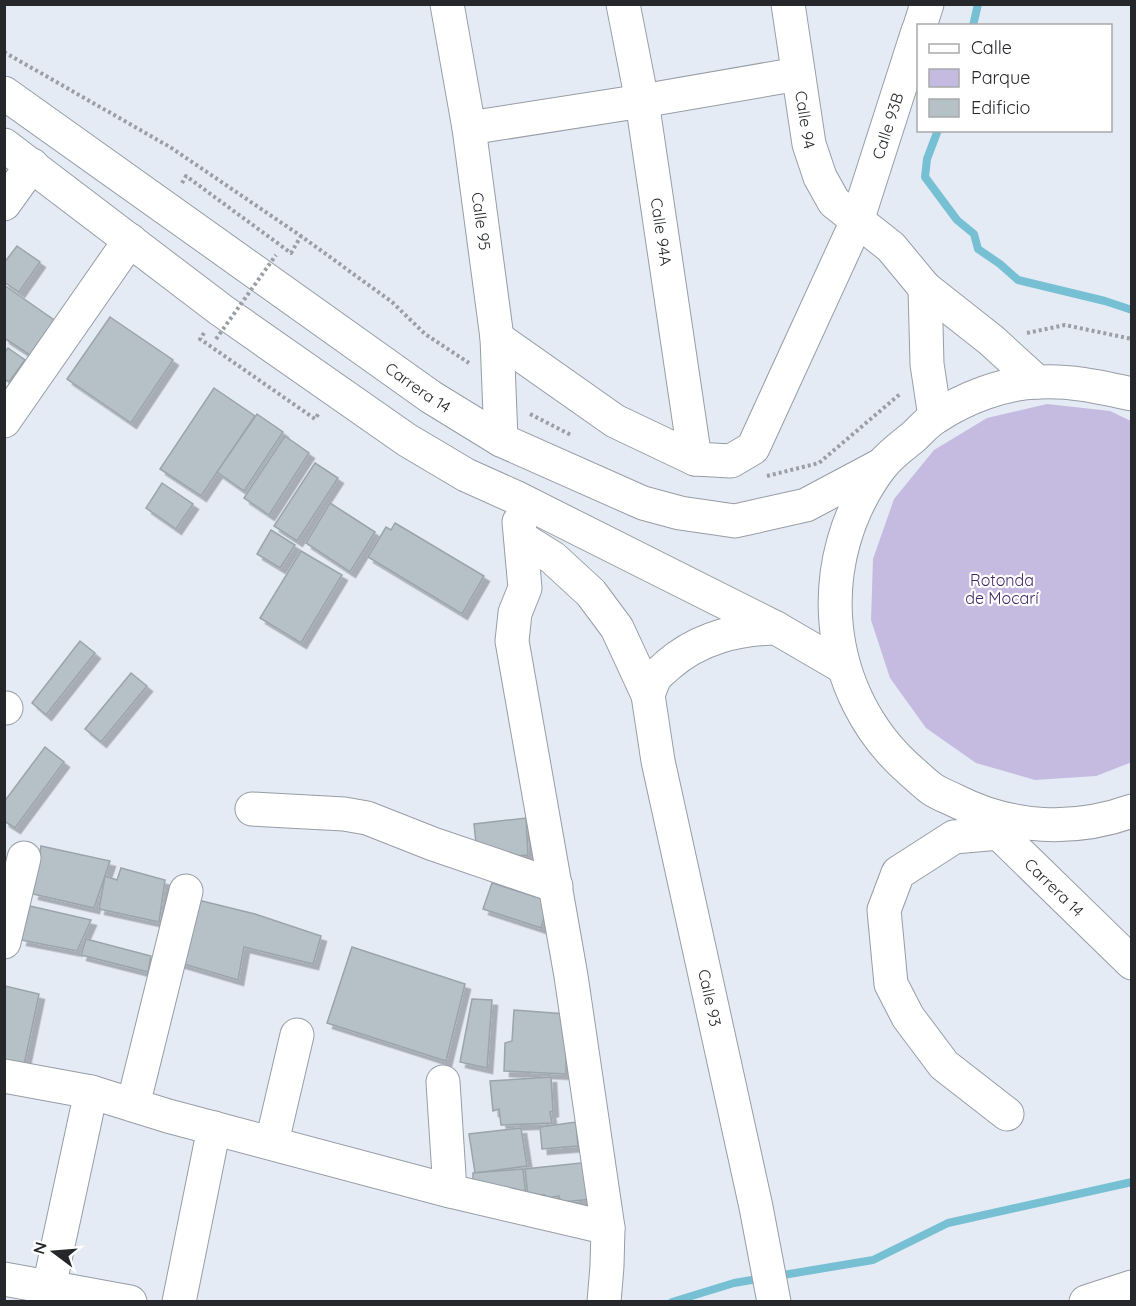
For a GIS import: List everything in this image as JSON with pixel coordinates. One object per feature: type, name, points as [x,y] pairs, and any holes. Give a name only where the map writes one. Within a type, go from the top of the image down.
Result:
[{"type":"main road","name":"Calle 95","points":[[447,4],[469,128],[497,338],[501,440]]},
{"type":"main road","name":"Calle 94A","points":[[623,4],[642,101],[695,459]]},
{"type":"main road","name":"Calle 94","points":[[788,4],[809,144],[820,177],[834,202],[891,247],[925,288],[991,340],[1037,382]]},
{"type":"main road","points":[[921,24],[927,4]]},
{"type":"main road","name":"Calle 93B","points":[[695,459],[731,461],[753,448],[857,221],[917,35]]},
{"type":"main road","points":[[469,128],[798,74]]},
{"type":"main road","name":"Carrera 14","points":[[4,93],[431,397],[501,440],[642,503],[680,513],[735,521],[806,505],[883,464]]},
{"type":"main road","points":[[4,145],[221,310],[407,441],[466,475],[515,497],[776,628],[843,667]]},
{"type":"main road","points":[[4,204],[32,165]]},
{"type":"main road","points":[[4,421],[130,240]]},
{"type":"main road","points":[[925,288],[927,364],[935,417]]},
{"type":"main road","points":[[497,338],[615,421],[695,459]]},
{"type":"main road","points":[[988,823],[932,789],[893,755],[863,714],[843,667],[834,614],[838,561],[855,510],[883,464],[935,417],[967,400],[1001,388],[1037,382],[1085,383],[1131,394]]},
{"type":"main road","points":[[515,497],[525,588],[515,613],[513,641],[571,976],[608,1228],[603,1302]]},
{"type":"main road","name":"Calle 93","points":[[521,538],[553,558],[591,593],[618,628],[648,695],[658,761],[770,1284]]},
{"type":"main road","points":[[648,695],[656,676],[675,659],[698,644],[723,634],[749,629],[776,628]]},
{"type":"main road","points":[[252,809],[344,814],[367,818],[433,844],[556,886]]},
{"type":"main road","points":[[1007,1114],[944,1065],[908,1017],[891,984],[884,910],[898,873],[954,837],[988,823],[1065,826],[1109,819],[1131,811]]},
{"type":"main road","name":"Carrera 14","points":[[988,823],[1131,963]]},
{"type":"main road","points":[[4,942],[24,858]]},
{"type":"main road","points":[[133,1105],[186,891]]},
{"type":"main road","points":[[272,1142],[297,1035]]},
{"type":"main road","points":[[4,1076],[91,1092],[214,1128],[450,1191],[608,1228]]},
{"type":"main road","points":[[443,1082],[450,1191]]},
{"type":"main road","points":[[49,1287],[91,1092]]},
{"type":"main road","points":[[179,1302],[214,1128]]},
{"type":"main road","points":[[4,1279],[113,1300]]},
{"type":"main road","points":[[1086,1302],[1131,1287]]},
{"type":"path","points":[[4,52],[170,147],[301,236],[392,302],[425,333],[499,384],[529,414],[576,438]]},
{"type":"path","points":[[186,177],[291,253],[301,236]]},
{"type":"path","points":[[216,339],[276,255]]},
{"type":"path","points":[[991,340],[1065,325],[1131,339]]},
{"type":"path","points":[[757,479],[819,463],[906,388],[927,364]]},
{"type":"green space","name":"Rotonda de Mocarí","points":[[1047,404],[1110,411],[1131,421],[1132,762],[1096,776],[1035,780],[976,763],[926,728],[890,678],[871,620],[873,559],[894,499],[934,450],[987,418]]},
{"type":"building","points":[[17,246],[40,262],[19,292],[4,282],[4,263]]},
{"type":"building","points":[[4,285],[57,322],[33,357],[4,338]]},
{"type":"building","points":[[110,317],[173,360],[131,423],[67,379]]},
{"type":"building","points":[[8,348],[25,360],[9,382],[4,379],[4,353]]},
{"type":"building","points":[[214,388],[255,416],[201,496],[160,469]]},
{"type":"building","points":[[257,414],[283,432],[244,491],[217,472]]},
{"type":"building","points":[[285,436],[309,453],[269,515],[244,498]]},
{"type":"building","points":[[315,463],[338,478],[297,541],[274,526]]},
{"type":"building","points":[[162,483],[193,504],[176,529],[146,508]]},
{"type":"building","points":[[330,503],[375,532],[350,572],[306,543]]},
{"type":"building","points":[[395,523],[484,576],[462,614],[368,557],[386,527],[391,530]]},
{"type":"building","points":[[271,530],[295,545],[280,568],[257,554]]},
{"type":"building","points":[[301,551],[342,575],[301,643],[260,618]]},
{"type":"building","points":[[80,641],[95,653],[46,715],[32,703]]},
{"type":"building","points":[[131,673],[147,686],[101,742],[85,729]]},
{"type":"building","points":[[45,747],[64,762],[15,828],[4,821],[4,802]]},
{"type":"building","points":[[526,818],[528,855],[491,858],[476,843],[474,824]]},
{"type":"building","points":[[41,846],[110,861],[94,908],[33,894]]},
{"type":"building","points":[[121,868],[165,880],[159,922],[99,909],[105,876],[117,880]]},
{"type":"building","points":[[492,883],[549,901],[541,928],[483,909]]},
{"type":"building","points":[[194,899],[255,914],[321,936],[313,964],[244,947],[238,980],[177,962]]},
{"type":"building","points":[[30,906],[91,920],[77,951],[21,940]]},
{"type":"building","points":[[86,939],[151,956],[148,972],[81,955]]},
{"type":"building","points":[[352,947],[465,984],[446,1061],[327,1023]]},
{"type":"building","points":[[5,986],[39,994],[24,1065],[4,1061]]},
{"type":"building","points":[[472,999],[492,1000],[487,1068],[460,1062]]},
{"type":"building","points":[[514,1010],[566,1014],[566,1074],[504,1071],[505,1043],[512,1041]]},
{"type":"building","points":[[551,1077],[552,1123],[501,1125],[499,1109],[493,1111],[490,1081]]},
{"type":"building","points":[[576,1122],[578,1146],[542,1149],[540,1127]]},
{"type":"building","points":[[521,1128],[527,1166],[475,1173],[469,1134]]},
{"type":"building","points":[[590,1162],[593,1199],[561,1202],[559,1196],[547,1198],[545,1195],[528,1196],[525,1169]]},
{"type":"building","points":[[523,1169],[526,1197],[473,1183],[473,1173]]},
{"type":"waterway","points":[[973,24],[978,4]]},
{"type":"waterway","points":[[937,132],[927,159],[925,177],[957,220],[974,234],[978,249],[1018,280],[1105,301],[1132,310]]},
{"type":"waterway","points":[[777,1276],[873,1260],[948,1223],[1132,1182]]},
{"type":"waterway","points":[[672,1302],[734,1283],[764,1278]]}]
